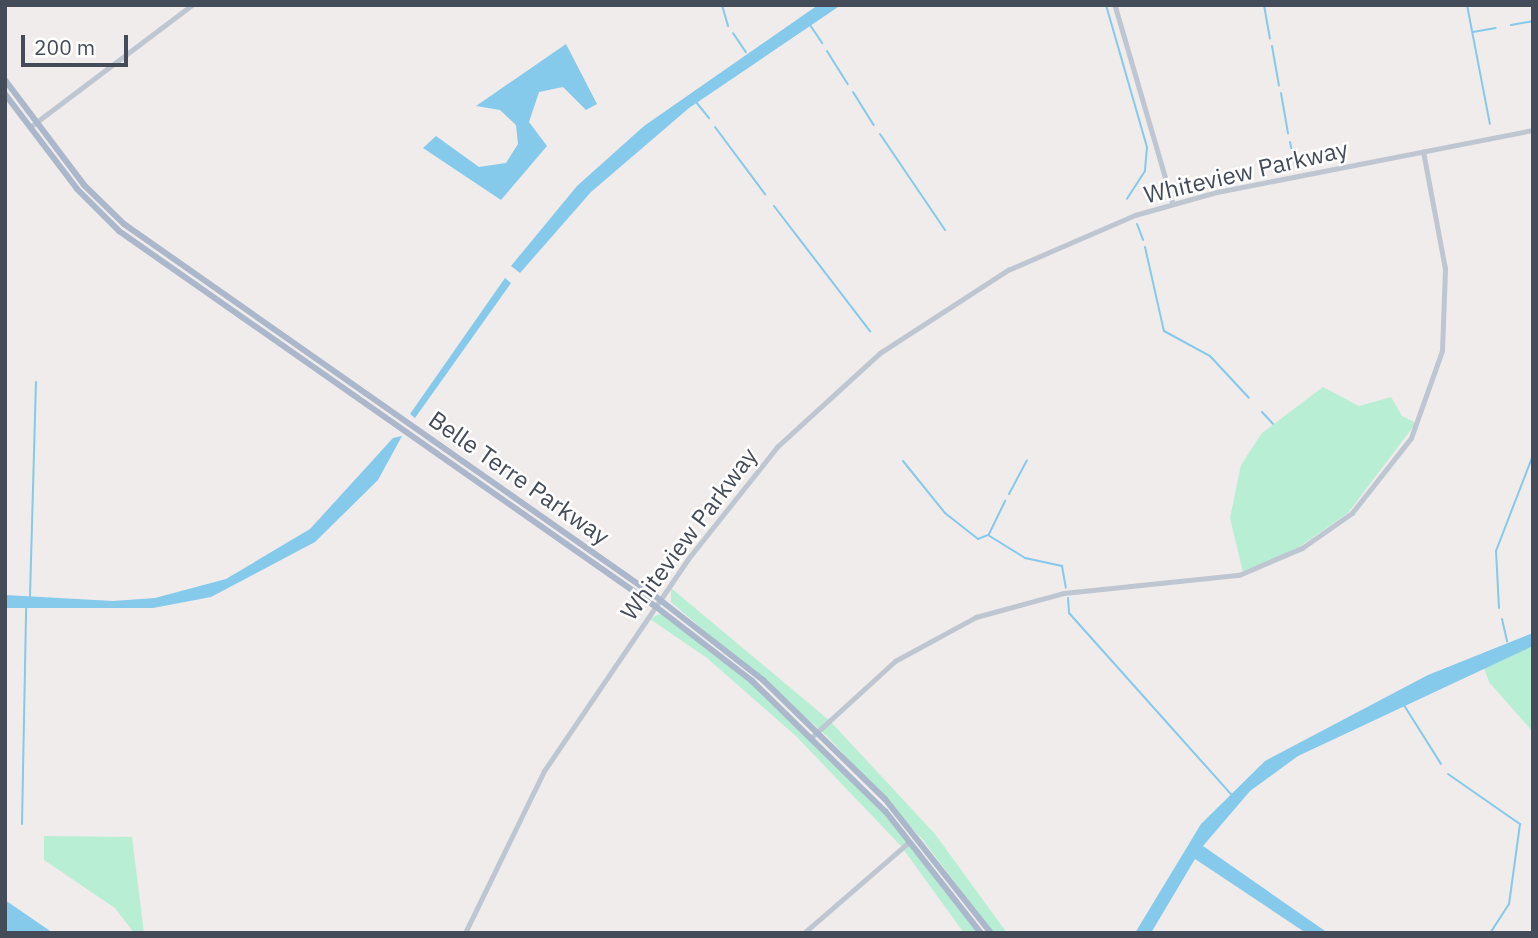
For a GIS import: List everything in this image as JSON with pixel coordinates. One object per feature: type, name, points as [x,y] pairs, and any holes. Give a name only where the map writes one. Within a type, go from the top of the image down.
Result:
[{"type":"main road","name":"Belle Terre Parkway","points":[[5,80],[33,124]]},
{"type":"main road","name":"Belle Terre Parkway","points":[[5,93],[124,224],[658,603],[819,730],[914,838],[990,933]]},
{"type":"main road","name":"Belle Terre Parkway","points":[[658,603],[813,736],[914,838],[981,933]]},
{"type":"street","points":[[33,124],[192,5]]},
{"type":"street","points":[[1115,5],[1172,203]]},
{"type":"street","name":"Whiteview Parkway","points":[[465,933],[544,771],[658,603],[770,454],[880,353],[1017,265],[1172,203],[1533,130]]},
{"type":"street","points":[[813,736],[895,661],[984,614],[1064,593],[1239,575],[1295,553],[1352,513],[1411,438],[1442,351],[1445,270],[1423,152]]},
{"type":"street","points":[[804,933],[914,838]]},
{"type":"green space","points":[[1323,387],[1359,406],[1391,397],[1402,416],[1416,423],[1348,513],[1296,549],[1243,572],[1230,518],[1241,465],[1262,433]]},
{"type":"green space","points":[[671,588],[830,721],[935,834],[1007,933],[993,933],[923,840],[827,736],[671,602]]},
{"type":"green space","points":[[661,613],[755,686],[881,810],[978,933],[964,933],[901,846],[796,736],[707,658],[650,619]]},
{"type":"green space","points":[[1533,646],[1533,732],[1489,682],[1483,665]]},
{"type":"green space","points":[[44,836],[132,837],[144,933],[134,933],[115,908],[44,860]]},
{"type":"water","points":[[818,5],[841,5],[689,108],[591,192],[520,273],[511,266],[577,186],[644,126]]},
{"type":"water","points":[[566,44],[597,104],[586,110],[563,87],[539,92],[529,122],[547,146],[501,200],[423,148],[436,136],[479,167],[506,163],[518,144],[516,125],[500,110],[476,106]]},
{"type":"water","points":[[505,278],[511,283],[415,418],[410,414]]},
{"type":"water","points":[[402,436],[378,480],[315,542],[211,597],[153,608],[5,608],[5,595],[113,601],[155,598],[226,579],[310,529],[393,438]]},
{"type":"water","points":[[1533,633],[1533,646],[1298,756],[1250,791],[1203,846],[1328,933],[1306,933],[1195,859],[1151,933],[1135,933],[1201,824],[1265,761],[1428,675]]},
{"type":"water","points":[[5,900],[53,933],[5,933]]},
{"type":"waterway","points":[[722,5],[728,26]]},
{"type":"waterway","points":[[1106,5],[1147,147],[1145,171],[1127,199]]},
{"type":"waterway","points":[[1264,5],[1270,38]]},
{"type":"waterway","points":[[1467,5],[1490,124]]},
{"type":"waterway","points":[[1511,25],[1533,21]]},
{"type":"waterway","points":[[810,25],[822,43]]},
{"type":"waterway","points":[[1473,32],[1496,28]]},
{"type":"waterway","points":[[733,33],[746,52]]},
{"type":"waterway","points":[[1272,46],[1279,85]]},
{"type":"waterway","points":[[827,51],[848,84]]},
{"type":"waterway","points":[[853,92],[874,125]]},
{"type":"waterway","points":[[1281,93],[1288,133]]},
{"type":"waterway","points":[[696,102],[709,118]]},
{"type":"waterway","points":[[715,127],[765,194]]},
{"type":"waterway","points":[[880,134],[945,230]]},
{"type":"waterway","points":[[1290,142],[1295,165]]},
{"type":"waterway","points":[[774,206],[870,331]]},
{"type":"waterway","points":[[1137,224],[1143,240]]},
{"type":"waterway","points":[[1145,247],[1164,331],[1210,356],[1249,398]]},
{"type":"waterway","points":[[30,596],[36,382]]},
{"type":"waterway","points":[[1262,412],[1273,424]]},
{"type":"waterway","points":[[1499,608],[1496,551],[1533,455]]},
{"type":"waterway","points":[[1009,494],[1027,460]]},
{"type":"waterway","points":[[903,461],[945,513],[978,539],[988,535],[1025,558],[1062,566],[1066,588]]},
{"type":"waterway","points":[[989,534],[1005,501]]},
{"type":"waterway","points":[[1068,598],[1069,613],[1231,794]]},
{"type":"waterway","points":[[22,824],[26,608]]},
{"type":"waterway","points":[[1502,619],[1507,641]]},
{"type":"waterway","points":[[1402,702],[1441,764]]},
{"type":"waterway","points":[[1448,774],[1520,824],[1509,904],[1490,933]]}]
